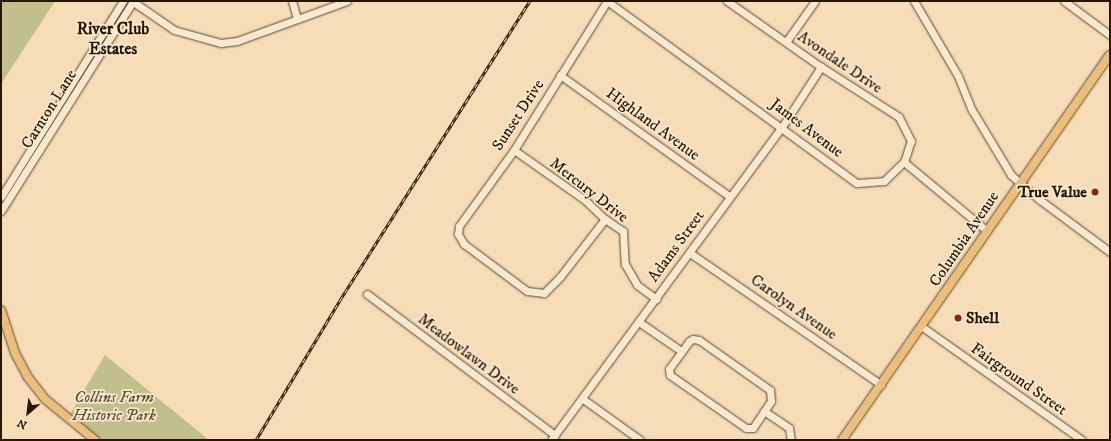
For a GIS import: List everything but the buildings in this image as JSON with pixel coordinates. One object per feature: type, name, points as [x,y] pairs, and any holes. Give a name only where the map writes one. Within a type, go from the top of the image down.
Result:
[{"type":"main road","name":"Columbia Avenue","points":[[842,440],[1110,54]]},
{"type":"main road","points":[[1,310],[15,353],[27,376],[46,399],[95,440]]},
{"type":"street","name":"Carnton Lane","points":[[1,197],[123,1]]},
{"type":"street","name":"Carnton Lane","points":[[1,211],[133,1]]},
{"type":"street","points":[[133,1],[174,30],[221,43],[237,41],[347,1]]},
{"type":"street","points":[[292,1],[298,18]]},
{"type":"street","name":"Sunset Drive","points":[[605,219],[560,277],[544,293],[527,291],[464,244],[458,234],[459,226],[514,150],[607,1]]},
{"type":"street","name":"James Avenue","points":[[607,1],[857,183],[884,182],[904,162]]},
{"type":"street","name":"Avondale Drive","points":[[727,1],[821,68],[899,117],[911,140],[904,162]]},
{"type":"street","points":[[786,42],[815,1]]},
{"type":"street","points":[[914,1],[958,76],[972,110],[1011,175],[1019,183],[1110,252]]},
{"type":"street","points":[[1064,1],[1110,35]]},
{"type":"street","name":"Adams Street","points":[[553,438],[656,299],[729,196],[782,127],[821,68]]},
{"type":"street","name":"Highland Avenue","points":[[560,75],[729,196]]},
{"type":"street","name":"Mercury Drive","points":[[514,150],[585,200],[605,219],[623,231],[625,264],[636,285],[656,299]]},
{"type":"street","points":[[904,162],[987,231]]},
{"type":"street","name":"Carolyn Avenue","points":[[690,252],[881,385]]},
{"type":"street","name":"Meadowlawn Drive","points":[[367,294],[553,438]]},
{"type":"street","points":[[639,322],[680,351]]},
{"type":"street","name":"Fairground Street","points":[[921,326],[1082,440]]},
{"type":"street","points":[[699,340],[770,390],[771,401],[752,428],[746,428],[670,375],[668,369],[680,351],[688,341],[699,340]]},
{"type":"street","points":[[583,399],[640,440]]},
{"type":"street","points":[[764,411],[789,428],[791,440]]},
{"type":"green space","points":[[1,1],[55,1],[1,84]]},
{"type":"green space","name":"Collins Farm Historic Park","points":[[105,355],[209,440],[102,440],[70,414]]},
{"type":"railway","points":[[256,440],[340,300],[530,1]]},
{"type":"place","name":"True Value","points":[[1095,192]]},
{"type":"place","name":"Shell","points":[[958,318]]},
{"type":"district","name":"River Club Estates","points":[[113,40]]}]
